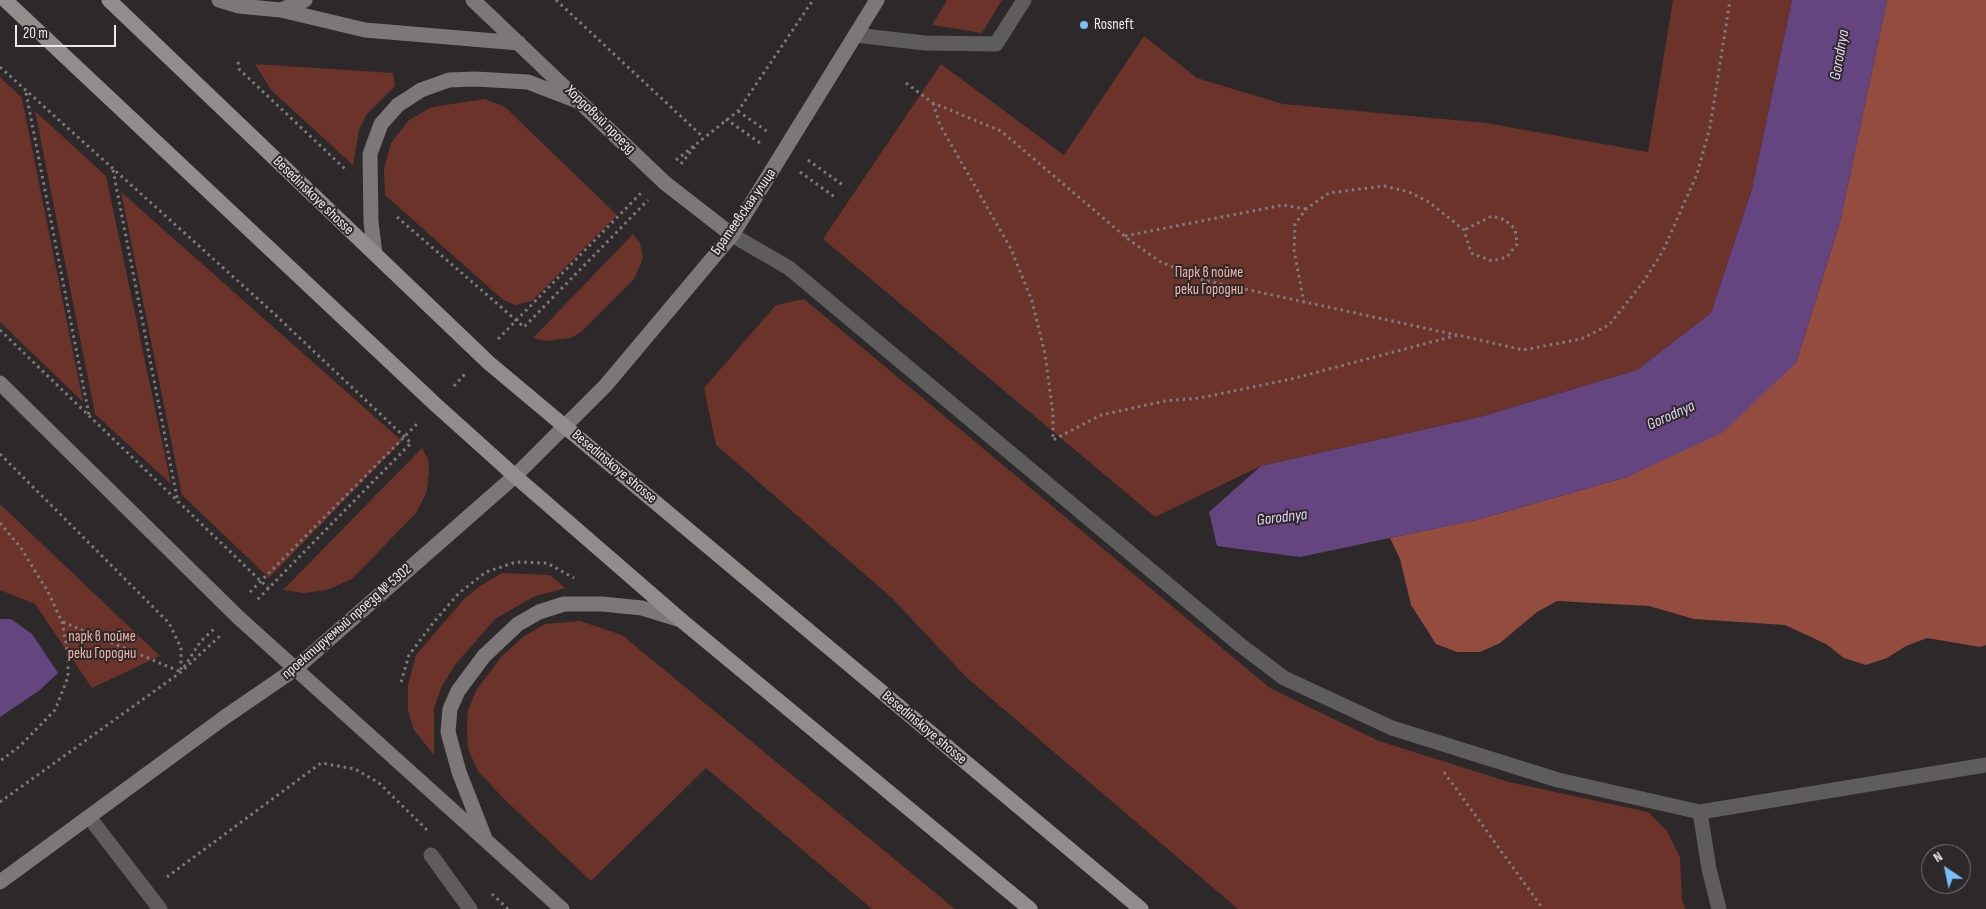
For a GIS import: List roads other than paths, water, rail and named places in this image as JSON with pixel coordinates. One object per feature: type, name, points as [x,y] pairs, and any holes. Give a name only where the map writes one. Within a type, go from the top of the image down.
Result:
[{"type":"main road","points":[[5,0],[436,405],[515,476],[681,620],[1030,909]]},
{"type":"main road","name":"Besedinskoye shosse","points":[[109,0],[481,356],[1141,909]]},
{"type":"street","points":[[219,0],[239,6],[282,10],[365,30],[519,43]]},
{"type":"street","points":[[282,10],[305,0]]},
{"type":"street","name":"Хордовый проезд","points":[[473,0],[665,183],[732,235]]},
{"type":"street","name":"Братеевская улица","points":[[565,426],[606,385],[732,235],[877,0]]},
{"type":"street","points":[[375,254],[371,222],[370,154],[381,124],[398,105],[421,90],[449,80],[474,79],[528,82],[580,102]]},
{"type":"street","points":[[0,383],[239,618],[485,840],[554,907]]},
{"type":"street","name":"проектируемый проезд № 5302","points":[[0,882],[225,717],[295,669],[515,476],[565,426]]},
{"type":"street","points":[[485,840],[458,772],[448,732],[450,708],[458,691],[467,676],[484,656],[518,624],[539,612],[564,604],[602,604],[642,608],[681,620]]},
{"type":"lane","points":[[856,35],[925,43],[996,44],[1024,0]]},
{"type":"lane","points":[[732,235],[789,268],[1239,644],[1284,678],[1392,728],[1558,780],[1700,812],[1986,764]]},
{"type":"lane","points":[[1700,812],[1709,869],[1719,909]]},
{"type":"lane","points":[[89,817],[160,909]]},
{"type":"lane","points":[[430,855],[470,909]]},
{"type":"water","name":"Gorodnya","points":[[1792,0],[1887,0],[1840,222],[1796,363],[1722,433],[1627,477],[1480,519],[1300,557],[1217,546],[1209,512],[1261,466],[1480,417],[1637,370],[1711,313],[1752,189]]},
{"type":"water","points":[[0,619],[11,619],[32,634],[58,673],[40,690],[0,717]]},
{"type":"place","name":"Rosneft","points":[[1084,25]]},
{"type":"park label","name":"Парк в пойме реки Городни","points":[[1209,282]]},
{"type":"park label","name":"парк в пойме реки Городни","points":[[102,646]]}]
